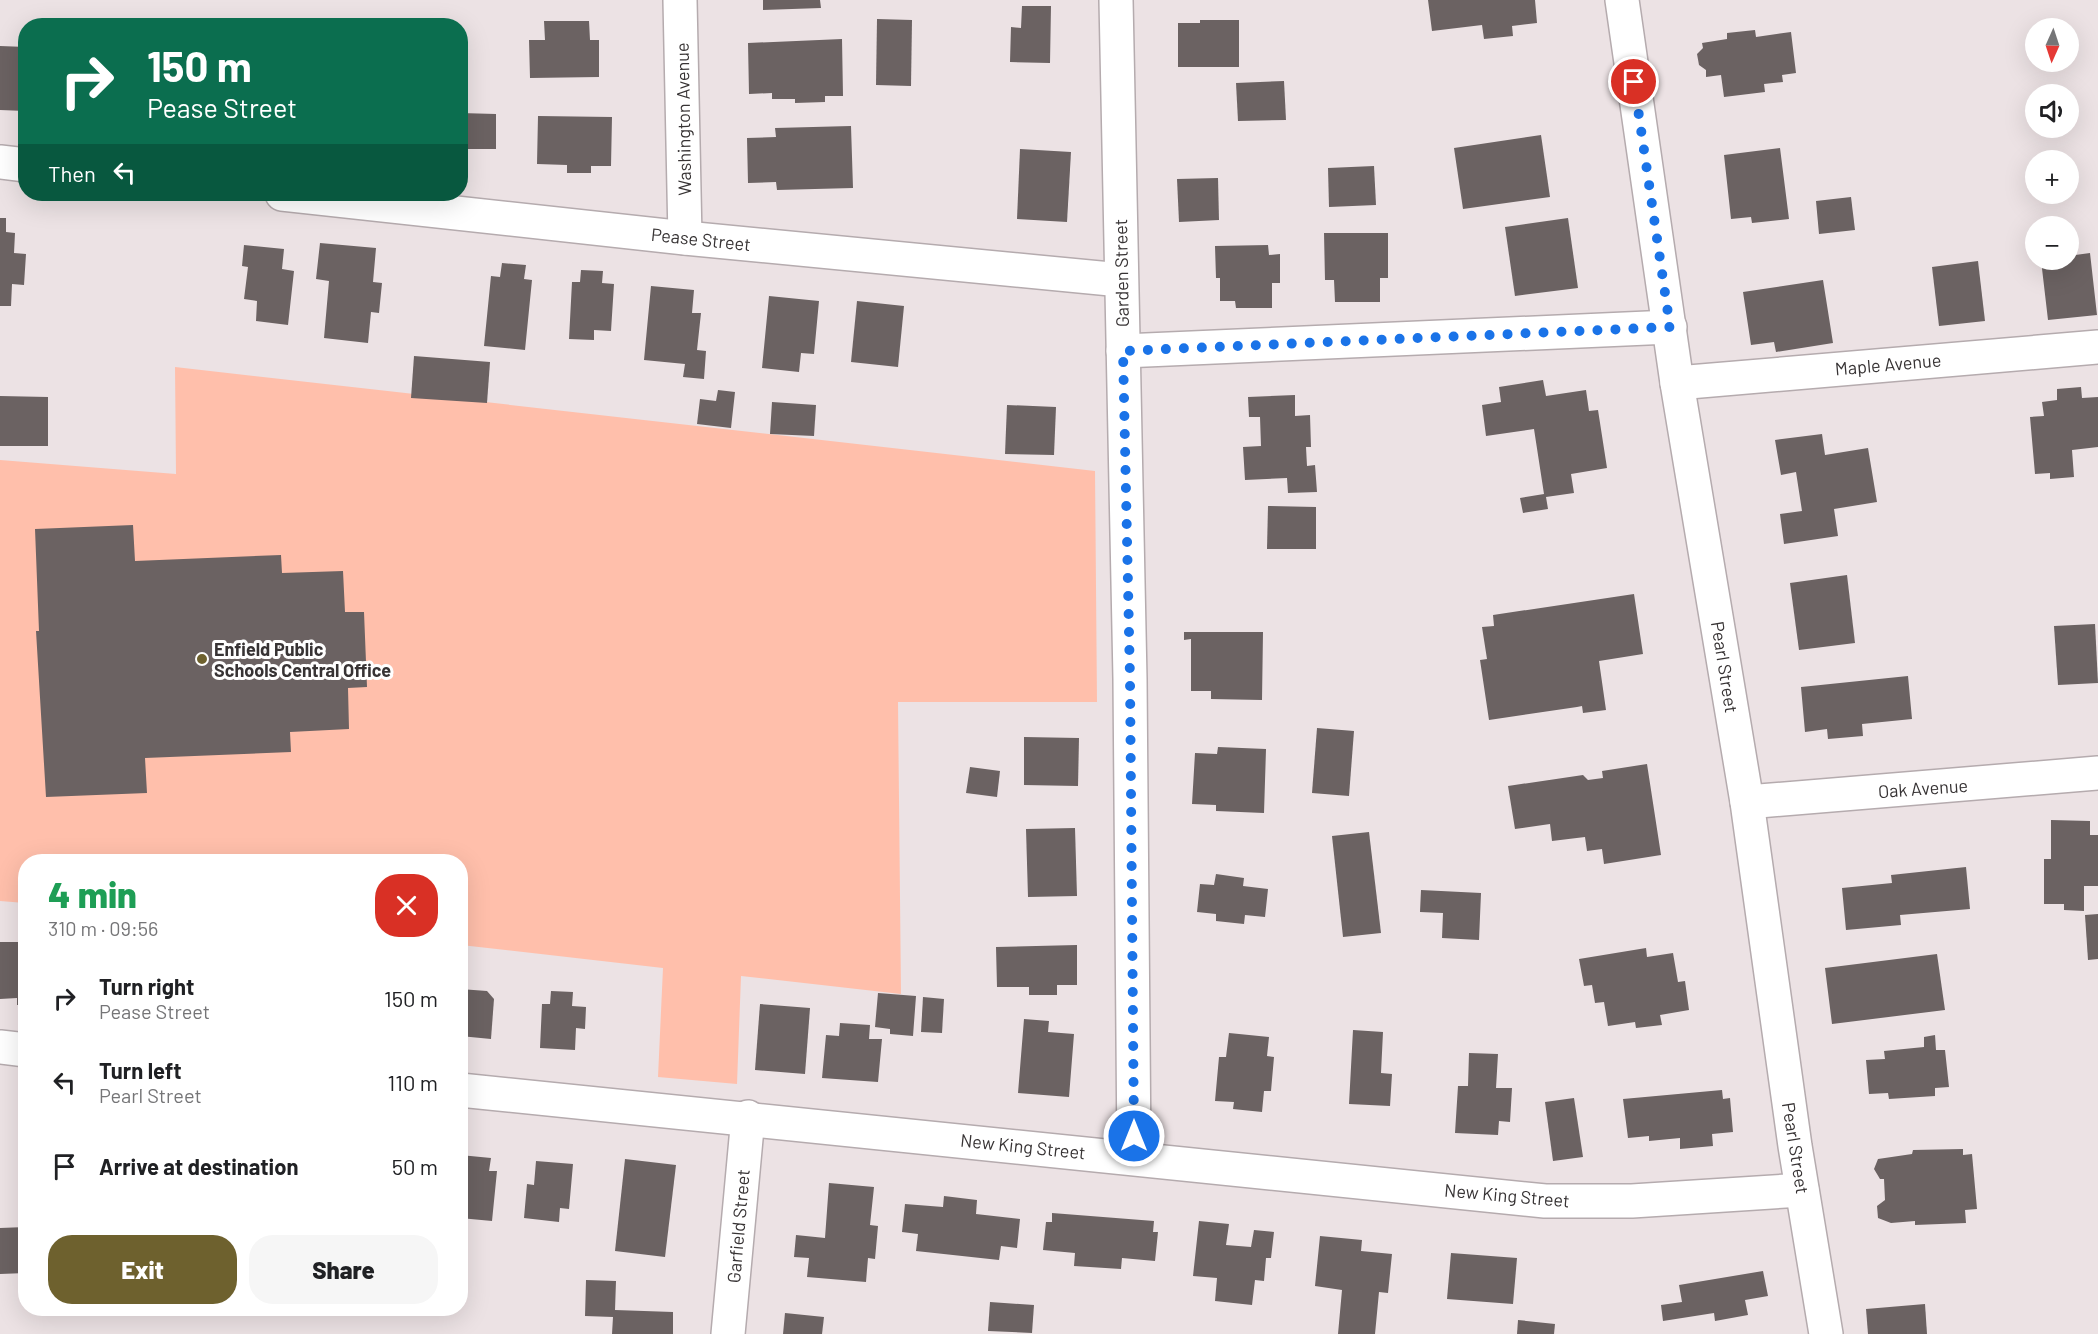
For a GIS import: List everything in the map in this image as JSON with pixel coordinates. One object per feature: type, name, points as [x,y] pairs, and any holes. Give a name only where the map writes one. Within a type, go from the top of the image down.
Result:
[{"type":"street","name":"Washington Avenue","points":[[680,0],[686,238]]},
{"type":"street","name":"Garden Street","points":[[1116,0],[1130,679],[1134,1157]]},
{"type":"street","name":"Pearl Street","points":[[1622,0],[1677,382],[1747,802],[1802,1190],[1826,1334]]},
{"type":"street","points":[[0,162],[18,164]]},
{"type":"street","name":"Pease Street","points":[[346,201],[686,238],[1121,280]]},
{"type":"street","points":[[1123,351],[1670,327]]},
{"type":"street","name":"Maple Avenue","points":[[1677,382],[2098,347]]},
{"type":"street","name":"Oak Avenue","points":[[1747,802],[2098,773]]},
{"type":"street","points":[[0,1047],[18,1049]]},
{"type":"street","name":"New King Street","points":[[468,1091],[748,1117],[1545,1201],[1632,1201],[1802,1190]]},
{"type":"street","name":"Garfield Street","points":[[728,1334],[748,1117]]},
{"type":"shaded area","points":[[175,367],[1095,471],[1097,702],[898,702],[901,994],[741,976],[737,1084],[658,1077],[663,968],[468,946],[468,854],[18,854],[18,902],[0,901],[0,460],[176,474]]},
{"type":"building","points":[[763,0],[820,0],[821,8],[763,10]]},
{"type":"building","points":[[1428,0],[1535,0],[1537,23],[1512,26],[1513,36],[1484,39],[1482,25],[1432,31]]},
{"type":"building","points":[[1022,6],[1051,6],[1050,63],[1010,62],[1011,27],[1021,28]]},
{"type":"building","points":[[877,19],[912,20],[911,86],[876,85]]},
{"type":"building","points":[[1200,20],[1239,20],[1239,67],[1178,67],[1178,23],[1200,23]]},
{"type":"building","points":[[544,21],[589,21],[590,40],[599,40],[599,77],[530,78],[529,40],[545,40]]},
{"type":"building","points":[[1755,30],[1756,37],[1791,32],[1796,73],[1782,75],[1783,82],[1764,84],[1765,92],[1724,97],[1721,75],[1706,77],[1706,70],[1699,65],[1697,54],[1703,48],[1702,43],[1727,39],[1727,33]]},
{"type":"building","points":[[842,39],[843,96],[825,96],[825,102],[795,103],[795,99],[772,99],[772,93],[749,94],[748,43]]},
{"type":"building","points":[[0,46],[18,47],[18,111],[0,110]]},
{"type":"building","points":[[1284,81],[1286,120],[1238,121],[1236,83]]},
{"type":"building","points":[[468,113],[496,114],[496,149],[468,149]]},
{"type":"building","points":[[538,116],[612,117],[611,166],[591,166],[591,173],[567,173],[567,165],[537,164]]},
{"type":"building","points":[[851,126],[853,188],[777,190],[776,182],[748,183],[747,138],[776,137],[775,128]]},
{"type":"building","points":[[1541,135],[1550,197],[1463,209],[1454,148]]},
{"type":"building","points":[[1780,148],[1789,219],[1752,223],[1751,217],[1731,219],[1724,155]]},
{"type":"building","points":[[1020,149],[1071,152],[1067,222],[1017,219]]},
{"type":"building","points":[[1374,166],[1376,205],[1329,207],[1328,168]]},
{"type":"building","points":[[1218,178],[1219,220],[1179,222],[1177,179]]},
{"type":"building","points":[[1851,197],[1855,230],[1819,234],[1816,201]]},
{"type":"building","points":[[0,218],[6,218],[6,232],[15,233],[14,253],[26,254],[24,285],[12,284],[11,306],[0,306]]},
{"type":"building","points":[[1568,218],[1578,288],[1515,296],[1505,227]]},
{"type":"building","points":[[1324,233],[1388,233],[1388,278],[1380,278],[1380,302],[1335,302],[1334,280],[1325,280]]},
{"type":"building","points":[[320,243],[376,248],[373,282],[382,283],[379,313],[371,312],[368,343],[324,338],[329,281],[316,279]]},
{"type":"building","points":[[244,245],[284,249],[282,269],[294,271],[288,325],[256,321],[257,301],[244,299],[248,267],[242,266]]},
{"type":"building","points":[[1268,245],[1269,255],[1280,254],[1280,283],[1272,283],[1272,308],[1236,308],[1235,301],[1220,301],[1220,278],[1216,278],[1215,246]]},
{"type":"building","points":[[2090,253],[2097,315],[2048,320],[2042,270],[2079,270],[2079,254]]},
{"type":"building","points":[[1978,261],[1985,321],[1939,326],[1932,267]]},
{"type":"building","points":[[502,263],[526,265],[524,279],[532,280],[525,350],[484,346],[491,276],[500,277]]},
{"type":"building","points":[[581,270],[603,271],[602,283],[614,284],[611,331],[594,330],[594,340],[569,339],[572,282],[580,282]]},
{"type":"building","points":[[1823,280],[1833,343],[1776,352],[1774,342],[1751,345],[1743,292]]},
{"type":"building","points":[[651,286],[694,290],[692,313],[701,313],[697,350],[706,351],[704,379],[683,377],[685,364],[644,360]]},
{"type":"building","points":[[769,296],[819,301],[814,354],[801,353],[799,372],[762,368]]},
{"type":"building","points":[[857,301],[904,306],[898,367],[851,362]]},
{"type":"building","points":[[414,356],[490,362],[487,403],[411,398]]},
{"type":"building","points":[[1543,380],[1546,396],[1586,390],[1589,411],[1598,410],[1607,468],[1571,474],[1574,493],[1546,497],[1548,509],[1523,513],[1520,498],[1544,494],[1534,429],[1486,436],[1482,405],[1501,402],[1499,387]]},
{"type":"building","points":[[2081,387],[2082,398],[2098,397],[2098,447],[2072,450],[2074,477],[2050,479],[2050,473],[2035,474],[2030,417],[2044,416],[2042,402],[2057,400],[2057,389]]},
{"type":"building","points":[[718,390],[735,392],[731,428],[697,424],[700,399],[716,401]]},
{"type":"building","points":[[1295,395],[1295,416],[1310,415],[1311,447],[1306,447],[1307,466],[1315,465],[1317,492],[1288,493],[1287,478],[1245,480],[1243,447],[1261,446],[1260,417],[1249,417],[1248,397]]},
{"type":"building","points":[[0,396],[48,397],[48,446],[0,446]]},
{"type":"building","points":[[772,402],[816,405],[814,436],[770,434]]},
{"type":"building","points":[[1007,405],[1056,407],[1054,455],[1005,454]]},
{"type":"building","points":[[1822,434],[1825,455],[1868,448],[1877,502],[1834,509],[1838,536],[1784,544],[1780,514],[1802,511],[1796,472],[1781,475],[1775,440]]},
{"type":"building","points":[[1268,506],[1316,507],[1316,549],[1267,549]]},
{"type":"building","name":"Enfield Public Schools Central Office","points":[[133,525],[135,561],[281,555],[282,573],[343,571],[345,612],[364,612],[367,687],[348,688],[349,729],[290,732],[291,752],[145,758],[147,793],[46,797],[36,631],[39,631],[35,529]]},
{"type":"building","points":[[1847,575],[1855,643],[1799,650],[1790,583]]},
{"type":"building","points":[[1634,594],[1643,654],[1599,661],[1606,710],[1583,713],[1582,706],[1489,720],[1480,660],[1487,659],[1482,627],[1494,626],[1493,615]]},
{"type":"building","points":[[2095,624],[2098,683],[2058,685],[2054,626]]},
{"type":"building","points":[[1184,632],[1263,632],[1262,700],[1211,699],[1211,691],[1191,691],[1191,639],[1184,640]]},
{"type":"building","points":[[1908,676],[1912,719],[1862,724],[1863,736],[1828,739],[1827,729],[1805,732],[1801,687]]},
{"type":"building","points":[[1317,728],[1354,731],[1349,796],[1312,793]]},
{"type":"building","points":[[1024,737],[1079,738],[1078,786],[1024,785]]},
{"type":"building","points":[[1218,747],[1266,749],[1264,813],[1216,811],[1216,805],[1192,804],[1195,753],[1217,754]]},
{"type":"building","points":[[1647,764],[1661,855],[1604,864],[1602,849],[1587,851],[1585,837],[1552,841],[1550,824],[1515,829],[1508,786],[1583,775],[1588,780],[1603,778],[1602,771]]},
{"type":"building","points":[[970,767],[1000,771],[997,797],[966,793]]},
{"type":"building","points":[[2051,820],[2090,821],[2090,835],[2098,835],[2098,886],[2084,886],[2084,911],[2064,910],[2064,904],[2044,904],[2044,859],[2051,859]]},
{"type":"building","points":[[1075,828],[1077,896],[1028,897],[1026,829]]},
{"type":"building","points":[[1369,832],[1381,933],[1343,937],[1332,836]]},
{"type":"building","points":[[1966,867],[1970,909],[1900,915],[1901,925],[1846,930],[1842,888],[1892,883],[1891,875]]},
{"type":"building","points":[[1216,874],[1244,878],[1243,886],[1268,889],[1265,917],[1245,915],[1244,924],[1216,921],[1216,914],[1197,912],[1200,884],[1214,885]]},
{"type":"building","points":[[1421,890],[1481,893],[1479,940],[1442,938],[1443,913],[1420,912]]},
{"type":"building","points":[[2098,914],[2098,959],[2088,960],[2085,915]]},
{"type":"building","points":[[0,942],[18,942],[18,1005],[17,998],[0,999]]},
{"type":"building","points":[[1077,945],[1077,985],[1057,985],[1057,995],[1029,995],[1029,987],[997,987],[996,947]]},
{"type":"building","points":[[1646,948],[1647,957],[1673,953],[1678,982],[1685,981],[1689,1010],[1660,1015],[1662,1025],[1636,1028],[1635,1022],[1608,1026],[1604,1002],[1595,1003],[1592,985],[1584,986],[1579,959]]},
{"type":"building","points":[[1937,954],[1945,1010],[1832,1024],[1825,968]]},
{"type":"building","points":[[468,990],[487,991],[494,999],[491,1039],[468,1037]]},
{"type":"building","points":[[551,991],[573,992],[572,1006],[586,1007],[585,1029],[576,1028],[575,1050],[540,1048],[542,1004],[550,1004]]},
{"type":"building","points":[[878,993],[916,996],[913,1036],[890,1034],[890,1029],[875,1027]]},
{"type":"building","points":[[923,997],[944,999],[942,1033],[921,1032]]},
{"type":"building","points":[[760,1004],[810,1008],[805,1074],[755,1070]]},
{"type":"building","points":[[1024,1019],[1049,1021],[1048,1032],[1074,1034],[1069,1097],[1018,1093]]},
{"type":"building","points":[[840,1023],[870,1025],[869,1039],[882,1039],[878,1082],[822,1078],[826,1035],[839,1036]]},
{"type":"building","points":[[1353,1030],[1383,1032],[1381,1073],[1392,1074],[1390,1106],[1349,1104]]},
{"type":"building","points":[[1229,1033],[1269,1037],[1267,1056],[1274,1057],[1271,1091],[1264,1091],[1262,1112],[1233,1109],[1234,1102],[1215,1101],[1219,1057],[1226,1057]]},
{"type":"building","points":[[1935,1035],[1936,1050],[1945,1050],[1949,1087],[1935,1088],[1935,1096],[1889,1099],[1888,1093],[1869,1094],[1866,1060],[1885,1059],[1884,1051],[1924,1047],[1924,1037]]},
{"type":"building","points":[[1469,1053],[1498,1054],[1496,1088],[1512,1088],[1510,1122],[1499,1121],[1498,1135],[1455,1133],[1458,1086],[1468,1086]]},
{"type":"building","points":[[1722,1090],[1723,1099],[1730,1098],[1733,1132],[1712,1134],[1713,1146],[1680,1149],[1680,1138],[1649,1141],[1649,1136],[1628,1138],[1623,1099]]},
{"type":"building","points":[[1574,1098],[1583,1157],[1553,1161],[1545,1102]]},
{"type":"building","points":[[1963,1149],[1963,1155],[1972,1154],[1977,1209],[1965,1210],[1966,1223],[1915,1225],[1915,1221],[1891,1223],[1878,1218],[1877,1206],[1885,1200],[1884,1179],[1880,1179],[1874,1169],[1878,1159],[1912,1154],[1913,1150]]},
{"type":"building","points":[[468,1156],[491,1158],[489,1171],[497,1171],[492,1221],[468,1219]]},
{"type":"building","points":[[625,1159],[676,1165],[665,1257],[615,1251]]},
{"type":"building","points":[[536,1161],[573,1164],[569,1209],[560,1208],[559,1222],[524,1218],[527,1184],[534,1185]]},
{"type":"building","points":[[829,1183],[874,1187],[870,1225],[878,1226],[875,1259],[868,1258],[866,1282],[807,1277],[809,1258],[794,1257],[796,1235],[825,1238]]},
{"type":"building","points":[[944,1196],[977,1200],[976,1214],[1020,1219],[1017,1248],[1001,1246],[999,1260],[916,1251],[918,1234],[902,1232],[905,1204],[943,1207]]},
{"type":"building","points":[[1052,1213],[1154,1221],[1153,1232],[1158,1232],[1155,1261],[1122,1258],[1121,1269],[1074,1266],[1075,1253],[1043,1250],[1046,1222],[1052,1222]]},
{"type":"building","points":[[1199,1221],[1229,1224],[1226,1245],[1251,1247],[1254,1230],[1274,1232],[1271,1258],[1266,1258],[1264,1281],[1255,1280],[1252,1305],[1215,1301],[1217,1278],[1193,1276]]},
{"type":"building","points":[[18,1227],[18,1273],[0,1274],[0,1228]]},
{"type":"building","points":[[1320,1236],[1362,1240],[1361,1251],[1392,1254],[1388,1293],[1379,1292],[1375,1334],[1338,1334],[1342,1290],[1315,1286]]},
{"type":"building","points":[[1451,1253],[1517,1258],[1513,1304],[1447,1299]]},
{"type":"building","points":[[1763,1271],[1768,1296],[1745,1300],[1748,1315],[1715,1321],[1714,1313],[1663,1321],[1661,1305],[1682,1302],[1679,1285]]},
{"type":"building","points":[[586,1280],[616,1281],[615,1310],[673,1312],[673,1334],[612,1334],[613,1317],[585,1316]]},
{"type":"building","points":[[990,1302],[1034,1305],[1032,1333],[988,1331]]},
{"type":"building","points":[[1925,1304],[1927,1334],[1868,1334],[1866,1309]]},
{"type":"building","points":[[785,1313],[824,1317],[822,1334],[783,1334]]},
{"type":"building","points":[[1518,1320],[1555,1324],[1554,1334],[1517,1334]]},
{"type":"place","name":"Enfield Public Schools Central Office","points":[[202,659]]},
{"type":"route","points":[[1134,1136],[1130,679],[1123,351],[1670,327],[1634,82]]}]
